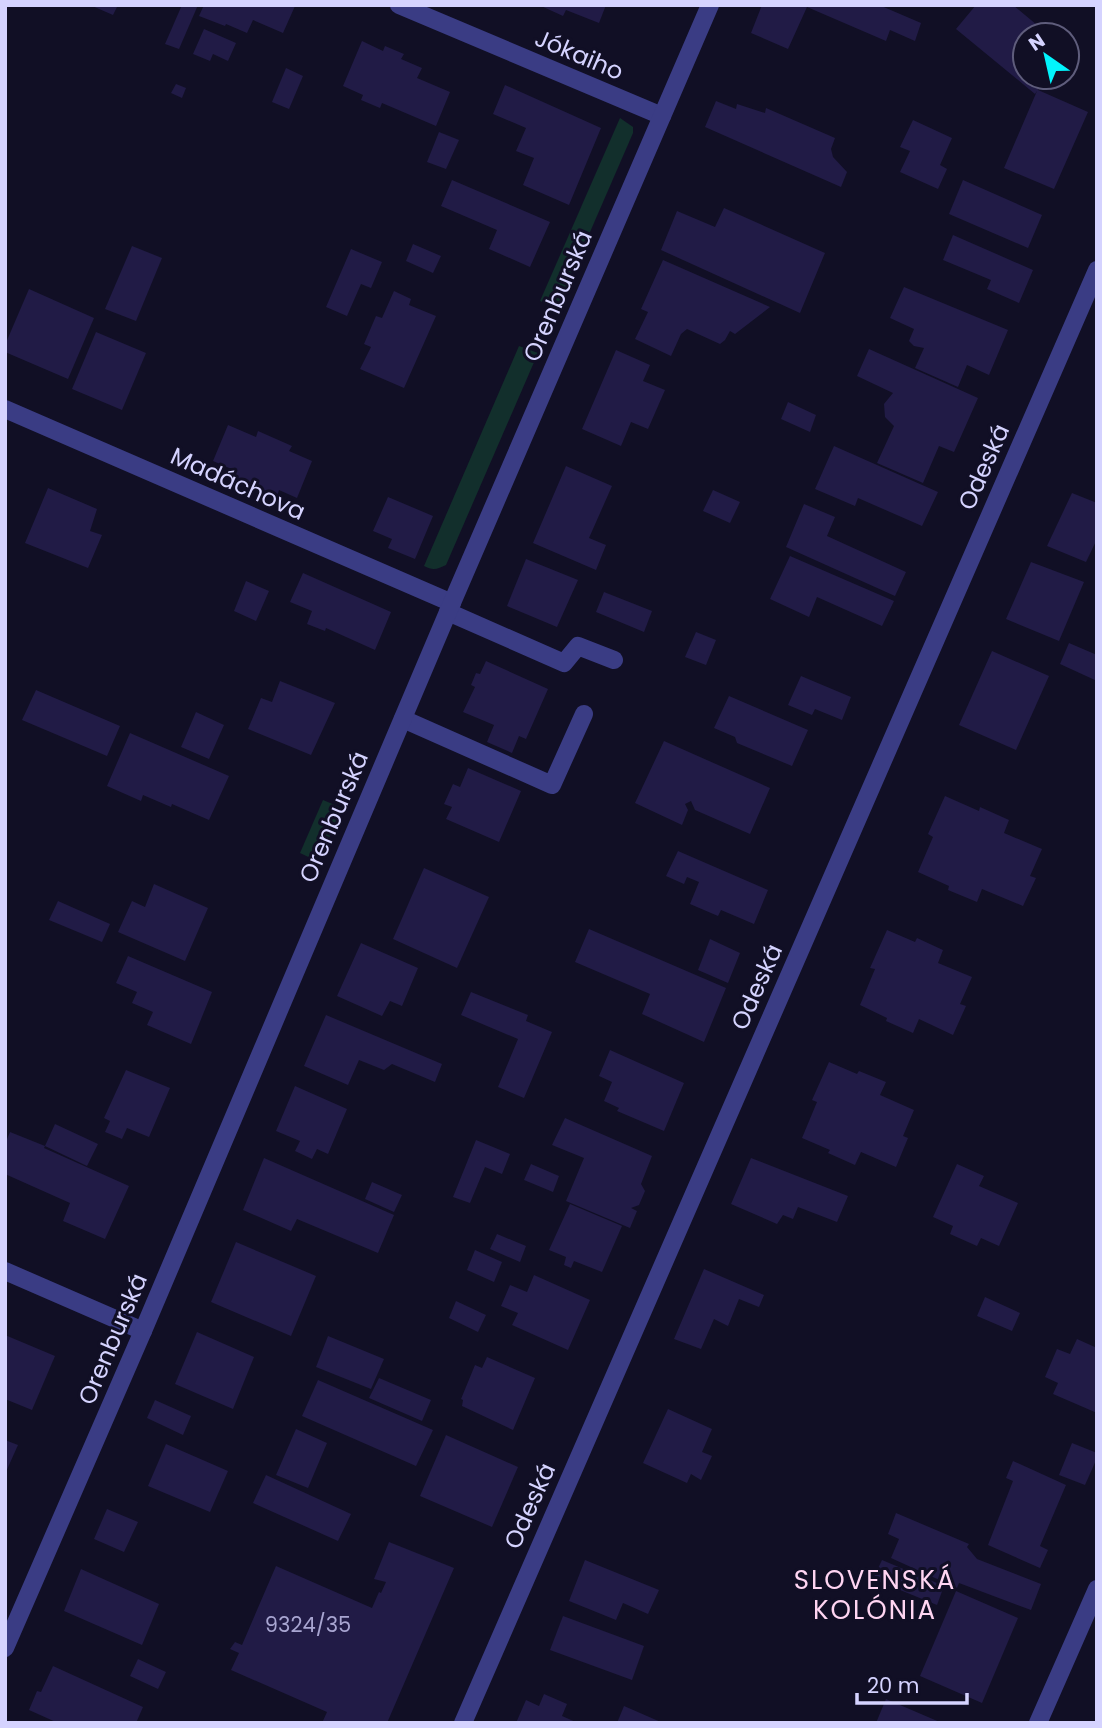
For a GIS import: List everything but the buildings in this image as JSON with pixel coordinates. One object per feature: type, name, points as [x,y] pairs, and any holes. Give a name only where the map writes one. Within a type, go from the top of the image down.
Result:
[{"type":"street","name":"Jókaiho","points":[[399,5],[662,116]]},
{"type":"street","name":"Orenburská","points":[[5,1648],[709,5]]},
{"type":"street","name":"Odeská","points":[[463,1723],[1097,270]]},
{"type":"street","name":"Madáchova","points":[[5,409],[450,608],[564,663],[578,646],[614,660]]},
{"type":"street","points":[[403,719],[552,785],[584,714]]},
{"type":"street","points":[[5,1271],[143,1331]]},
{"type":"street","points":[[1038,1723],[1097,1589]]},
{"type":"green space","points":[[620,118],[633,127],[633,133],[557,308],[540,301]]},
{"type":"green space","points":[[519,346],[538,353],[446,565],[435,569],[427,568],[424,566]]},
{"type":"green space","points":[[323,800],[342,808],[319,862],[300,853]]},
{"type":"district","name":"SLOVENSKÁ KOLÓNIA","points":[[875,1595]]}]
